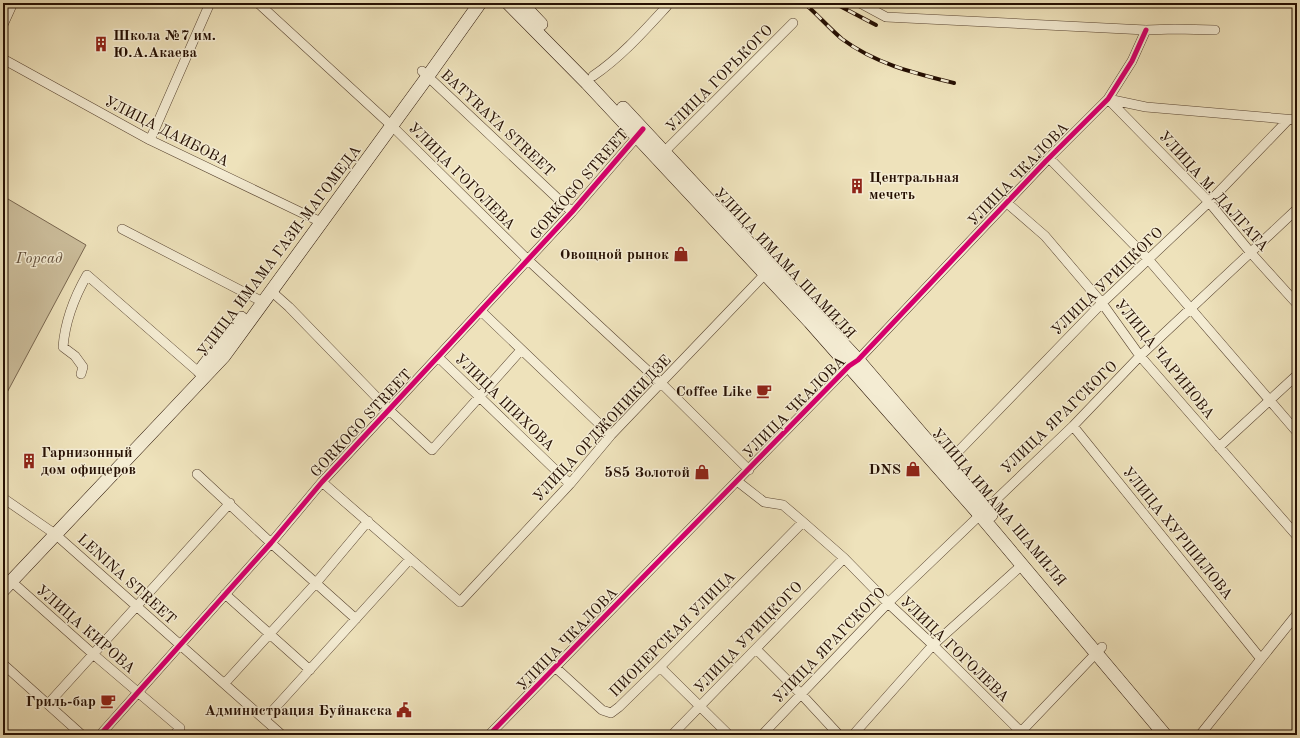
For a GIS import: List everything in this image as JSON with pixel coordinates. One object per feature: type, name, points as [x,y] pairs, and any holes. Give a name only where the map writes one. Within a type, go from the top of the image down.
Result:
[{"type":"main road","points":[[425,74],[470,3]]},
{"type":"main road","points":[[6,584],[201,375],[260,300],[425,74],[480,3]]},
{"type":"main road","name":"УЛИЦА ИМАМА ШАМИЛЯ","points":[[508,3],[587,83],[640,133],[664,152],[854,363],[948,464],[1022,565],[1100,650],[1165,735]]},
{"type":"main road","name":"УЛИЦА ИМАМА ШАМИЛЯ","points":[[521,3],[593,76],[640,133],[764,274],[854,363],[1173,735]]},
{"type":"main road","name":"УЛИЦА ИМАМА ГАЗИ-МАГОМЕДА","points":[[260,300],[272,291],[318,221]]},
{"type":"street","points":[[3,25],[13,3]]},
{"type":"street","points":[[150,140],[210,3]]},
{"type":"street","name":"УЛИЦА ГОГОЛЕВА","points":[[258,3],[389,123],[528,260],[661,383],[749,470]]},
{"type":"street","points":[[860,3],[886,17],[1146,30],[1215,30]]},
{"type":"street","points":[[593,76],[606,67],[633,43],[667,6]]},
{"type":"street","name":"УЛИЦА ГОРЬКОГО","points":[[664,152],[793,23]]},
{"type":"street","name":"УЛИЦА ЧКАЛОВА","points":[[489,735],[854,363],[1049,158],[1108,99],[1132,60],[1146,30]]},
{"type":"street","name":"УЛИЦА ДАИБОВА","points":[[3,59],[150,140],[318,221]]},
{"type":"street","name":"BATYRAYA STREET","points":[[425,74],[572,212]]},
{"type":"street","points":[[1108,99],[1146,107],[1293,120]]},
{"type":"street","name":"УЛИЦА М. ДАЛГАТА","points":[[1108,99],[1209,202],[1251,253],[1297,304]]},
{"type":"street","name":"УЛИЦА УРИЦКОГО","points":[[948,464],[949,461],[1102,303],[1293,120]]},
{"type":"street","name":"GORKOGO STREET","points":[[100,735],[271,543],[322,482],[572,212],[640,133]]},
{"type":"street","points":[[1049,158],[1148,259],[1297,432]]},
{"type":"street","name":"УЛИЦА ЧАРИНОВА","points":[[1007,203],[1045,236],[1102,303],[1140,356],[1297,536]]},
{"type":"street","name":"УЛИЦА ЯРАГСКОГО","points":[[762,735],[802,695],[888,603],[1073,426],[1140,356],[1297,209]]},
{"type":"street","points":[[122,229],[260,300]]},
{"type":"street","name":"УЛИЦА ОРДЖОНИКИДЗЕ","points":[[410,559],[460,602],[570,484],[611,435],[764,274]]},
{"type":"street","points":[[81,374],[83,367],[75,356],[63,347],[64,336],[79,289],[87,275],[201,375]]},
{"type":"street","points":[[272,291],[389,410],[432,450],[521,350]]},
{"type":"street","points":[[481,311],[611,435]]},
{"type":"street","name":"УЛИЦА ШИХОВА","points":[[438,357],[570,484]]},
{"type":"street","points":[[1219,447],[1297,375]]},
{"type":"street","name":"УЛИЦА ХУРШИЛОВА","points":[[1073,426],[1261,659]]},
{"type":"street","points":[[197,474],[356,619]]},
{"type":"street","name":"УЛИЦА ГОГОЛЕВА","points":[[737,481],[764,502],[783,505],[844,558],[1021,734]]},
{"type":"street","points":[[265,719],[410,559],[322,482]]},
{"type":"street","name":"LENINA STREET","points":[[3,498],[53,532],[282,735]]},
{"type":"street","points":[[48,704],[230,503]]},
{"type":"street","points":[[225,683],[316,583],[368,521]]},
{"type":"street","name":"ПИОНЕРСКАЯ УЛИЦА","points":[[556,668],[602,710],[611,713],[660,667],[803,522]]},
{"type":"street","name":"УЛИЦА УРИЦКОГО","points":[[672,735],[844,558]]},
{"type":"street","points":[[853,735],[932,645],[1022,565]]},
{"type":"street","name":"УЛИЦА КИРОВА","points":[[6,584],[138,692],[177,732]]},
{"type":"street","points":[[225,594],[310,670]]},
{"type":"street","points":[[1200,735],[1297,614]]},
{"type":"street","points":[[756,650],[802,695],[839,735]]},
{"type":"street","points":[[1021,734],[1100,650]]},
{"type":"street","points":[[3,664],[82,735]]},
{"type":"street","points":[[660,667],[729,735]]},
{"type":"green space","name":"Горсад","points":[[8,199],[86,245],[3,400],[3,207]]},
{"type":"railway","points":[[804,3],[842,39],[868,55],[896,67],[954,83]]},
{"type":"railway","points":[[834,3],[876,25]]},
{"type":"cycle path","points":[[489,735],[849,366],[858,360],[1046,161],[1108,99],[1132,61],[1146,30]]},
{"type":"cycle path","points":[[100,735],[271,543],[322,482],[572,212],[643,129]]},
{"type":"place","name":"Школа №7 им. Ю.А.Акаева","points":[[101,44]]},
{"type":"place","name":"Центральная мечеть","points":[[857,186]]},
{"type":"place","name":"Овощной рынок","points":[[681,254]]},
{"type":"place","name":"Coffee Like","points":[[764,391]]},
{"type":"place","name":"Гарнизонный дом офицеров","points":[[29,461]]},
{"type":"place","name":"DNS","points":[[913,469]]},
{"type":"place","name":"585 Золотой","points":[[702,472]]},
{"type":"place","name":"Гриль-бар","points":[[108,701]]},
{"type":"place","name":"Администрация Буйнакска","points":[[404,710]]}]
